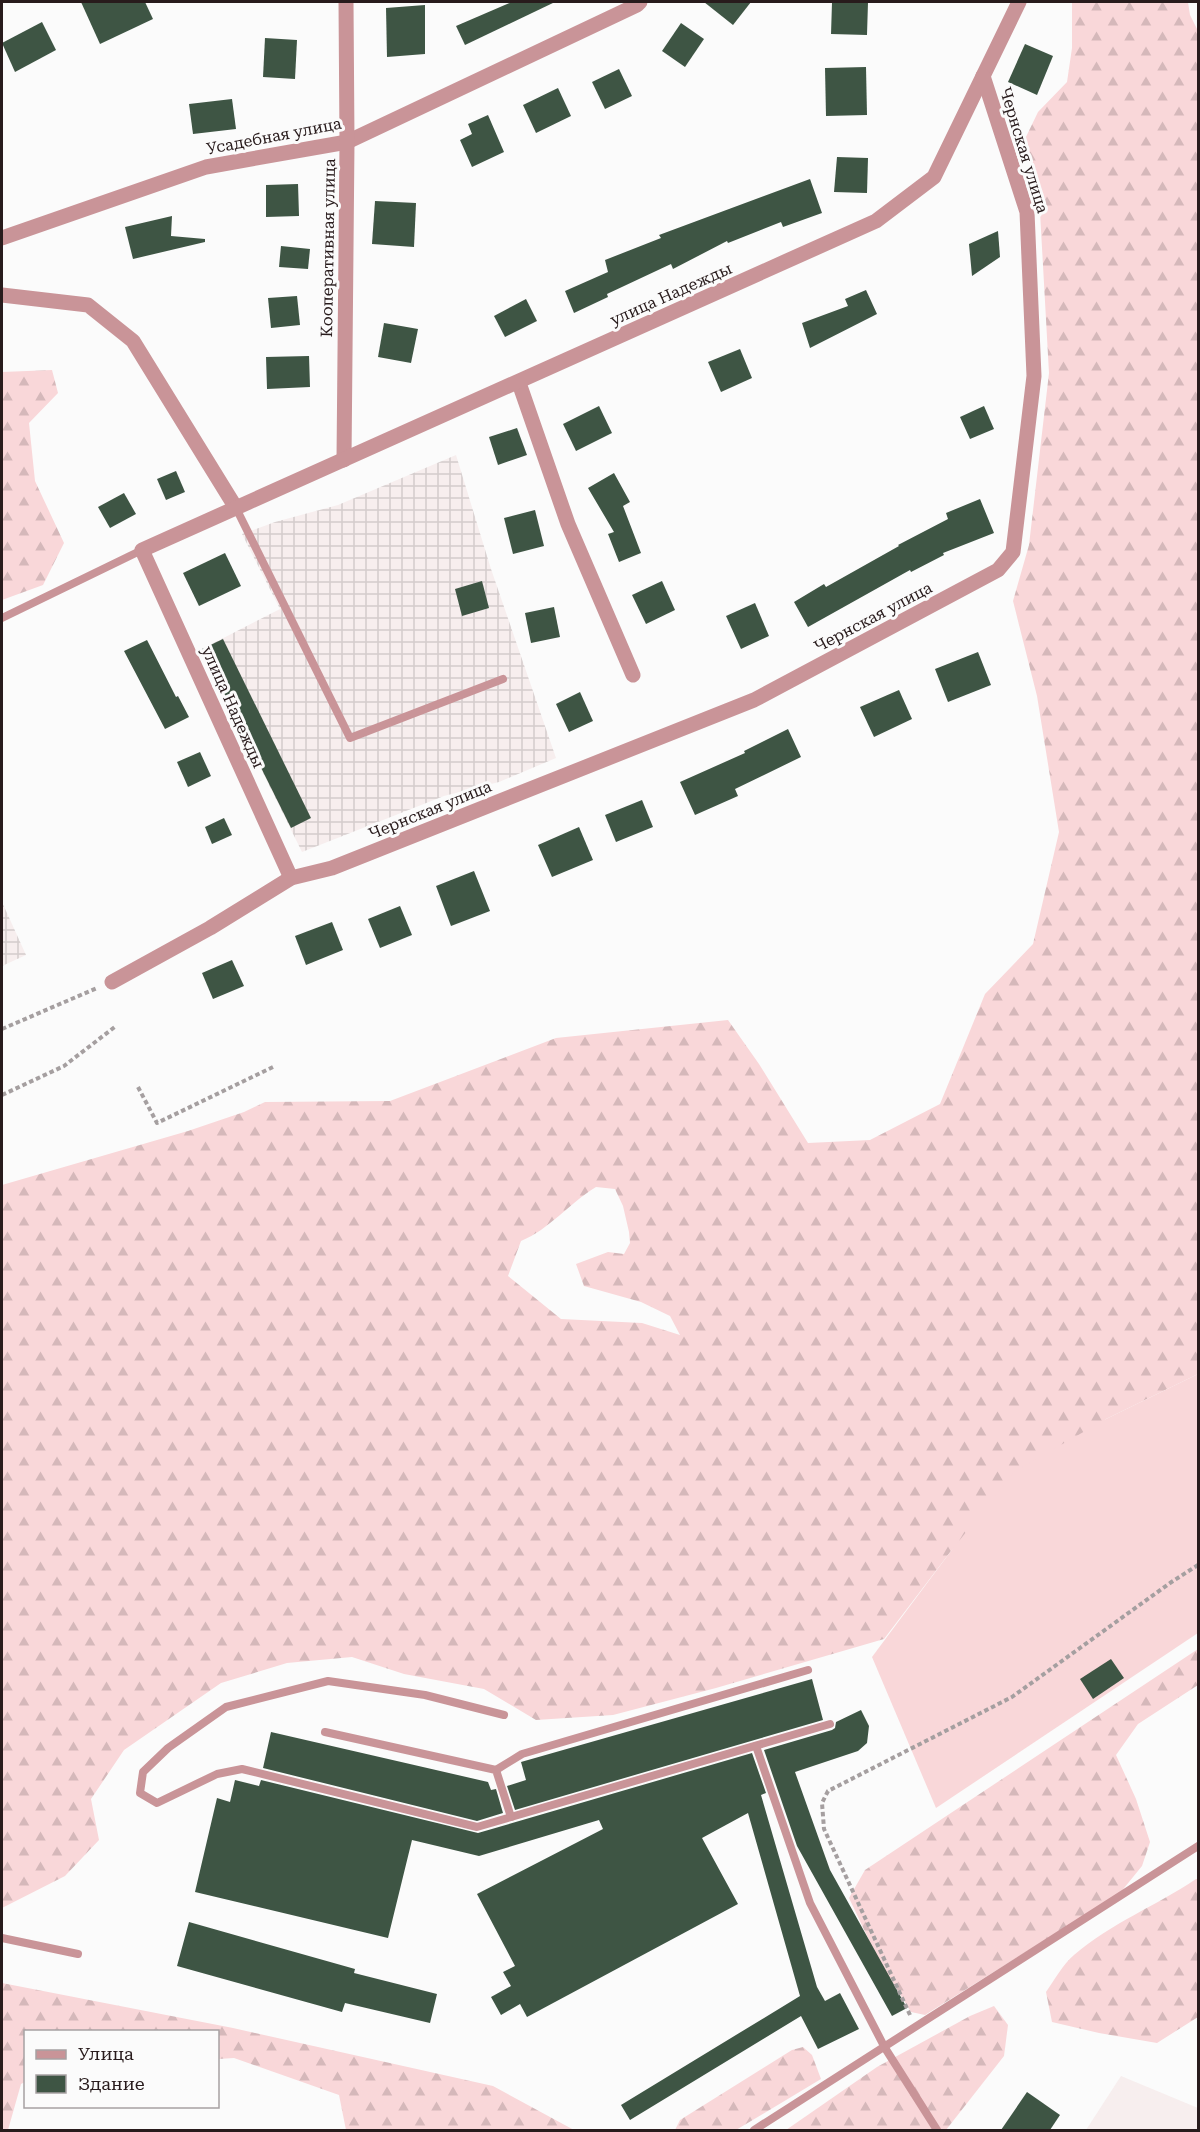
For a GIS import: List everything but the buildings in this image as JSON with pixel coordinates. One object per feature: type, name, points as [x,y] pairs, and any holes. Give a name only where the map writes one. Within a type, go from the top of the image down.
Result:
[{"type":"street","name":"Кооперативная улица","points":[[344,460],[346,2]]},
{"type":"street","name":"Усадебная улица","points":[[2,238],[206,167],[347,142],[640,2]]},
{"type":"street","name":"улица Надежды","points":[[291,878],[142,550],[876,221],[934,177],[1019,2]]},
{"type":"street","name":"Чернская улица","points":[[112,982],[210,928],[291,878],[333,868],[754,700],[999,570],[1013,552],[1034,376],[1027,212],[983,76]]},
{"type":"street","points":[[2,296],[88,305],[133,341],[236,508]]},
{"type":"street","points":[[519,382],[568,524],[633,675]]},
{"type":"lane","points":[[236,508],[350,738],[503,679]]},
{"type":"lane","points":[[2,618],[142,550]]},
{"type":"lane","points":[[325,1732],[496,1770],[522,1754],[808,1670]]},
{"type":"lane","points":[[504,1715],[425,1695],[328,1681],[226,1707],[168,1748],[143,1772],[140,1793],[157,1803],[217,1774],[242,1769],[477,1827],[830,1724]]},
{"type":"lane","points":[[756,1746],[810,1903],[885,2048],[937,2130]]},
{"type":"lane","points":[[496,1770],[511,1817]]},
{"type":"lane","points":[[754,2130],[1198,1846]]},
{"type":"lane","points":[[2,1938],[78,1954]]},
{"type":"path","points":[[2,1029],[112,982]]},
{"type":"path","points":[[2,1095],[64,1066],[116,1026]]},
{"type":"path","points":[[138,1087],[157,1123],[275,1066]]},
{"type":"path","points":[[916,2028],[824,1829],[822,1803],[828,1791],[1011,1697],[1198,1565]]},
{"type":"shaded area","points":[[456,455],[491,569],[556,758],[499,782],[444,796],[302,852],[202,649],[280,609],[242,534],[275,522],[338,505]]},
{"type":"shaded area","points":[[2,902],[26,955],[2,966]]},
{"type":"shaded area","points":[[1121,2076],[1198,2108],[1198,2130],[1086,2130]]},
{"type":"green space","points":[[1072,2],[1188,2],[1190,15],[1198,31],[1198,1374],[1106,1419],[951,1551],[884,1639],[716,1688],[613,1715],[536,1720],[484,1689],[404,1674],[352,1657],[287,1663],[221,1683],[124,1750],[91,1799],[99,1840],[65,1876],[2,1908],[2,1185],[188,1131],[244,1112],[265,1102],[390,1101],[556,1038],[728,1020],[759,1064],[808,1143],[870,1140],[940,1104],[985,994],[1033,944],[1059,832],[1037,696],[1013,601],[1029,545],[1049,373],[1040,212],[1025,139],[1038,112],[1067,82],[1072,48]],"holes":[[[596,1187],[615,1189],[623,1206],[630,1243],[624,1254],[608,1252],[576,1264],[584,1286],[641,1302],[670,1316],[680,1335],[642,1323],[561,1319],[508,1276],[521,1241],[541,1230]]]},
{"type":"green space","points":[[52,370],[58,393],[29,423],[35,481],[64,543],[43,585],[2,600],[2,372]]},
{"type":"green space","points":[[1198,1374],[1198,1633],[936,1808],[872,1657],[951,1551],[1014,1472],[1106,1419]]},
{"type":"green space","points":[[1198,1649],[1198,1685],[1138,1724],[1116,1755],[1136,1799],[1150,1842],[1142,1866],[1120,1893],[925,2015],[911,2012],[878,1959],[849,1898],[865,1870]]},
{"type":"green space","points":[[1198,1879],[1198,2017],[1157,2043],[1052,2022],[1046,1992],[1070,1959],[1103,1933]]},
{"type":"green space","points":[[2,1983],[233,2028],[493,2086],[574,2130],[346,2130],[339,2095],[234,2058],[219,2059],[219,2030],[24,2030],[24,2082],[21,2084],[8,2130],[2,2130]]},
{"type":"green space","points":[[994,2006],[1008,2025],[1004,2056],[946,2130],[786,2130],[877,2067],[970,2016]]},
{"type":"green space","points":[[803,2047],[812,2055],[821,2079],[736,2130],[675,2130],[680,2120],[792,2050]]}]
